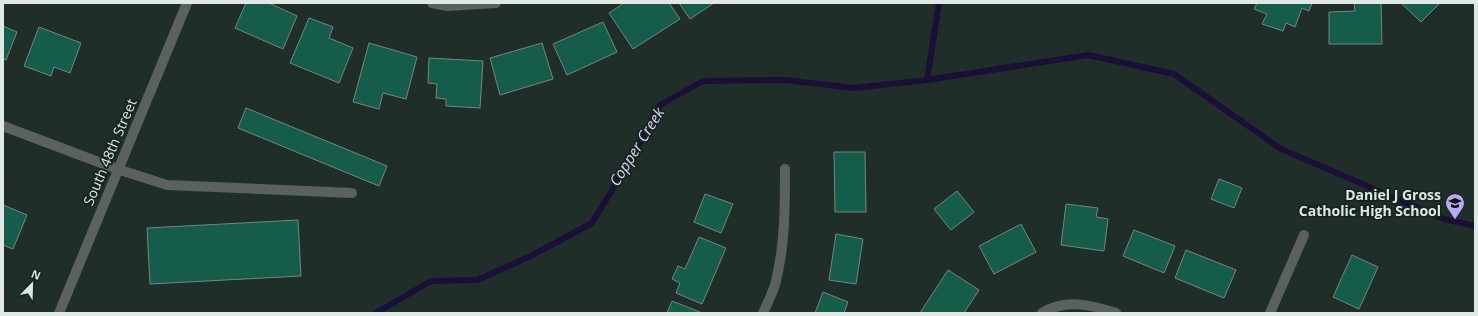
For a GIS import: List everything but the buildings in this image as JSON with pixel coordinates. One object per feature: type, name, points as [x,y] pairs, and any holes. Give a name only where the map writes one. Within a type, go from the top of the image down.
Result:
[{"type":"street","name":"South 48th Street","points":[[59,313],[117,169],[187,3]]},
{"type":"street","points":[[432,3],[447,6],[496,3]]},
{"type":"street","points":[[3,126],[117,169],[167,185],[352,193]]},
{"type":"street","points":[[763,313],[775,285],[782,248],[785,206],[784,169]]},
{"type":"street","points":[[1270,313],[1304,235]]},
{"type":"street","points":[[1042,313],[1049,308],[1071,304],[1095,306],[1116,313]]},
{"type":"waterway","name":"Copper Creek","points":[[927,80],[939,3]]},
{"type":"waterway","name":"Copper Creek","points":[[376,313],[431,281],[477,280],[529,257],[592,223],[631,159],[660,105],[703,81],[785,80],[854,88],[927,80],[1088,55],[1174,74],[1281,149],[1444,219],[1475,226]]},
{"type":"place","name":"Daniel J Gross Catholic High School","points":[[1455,220]]}]
